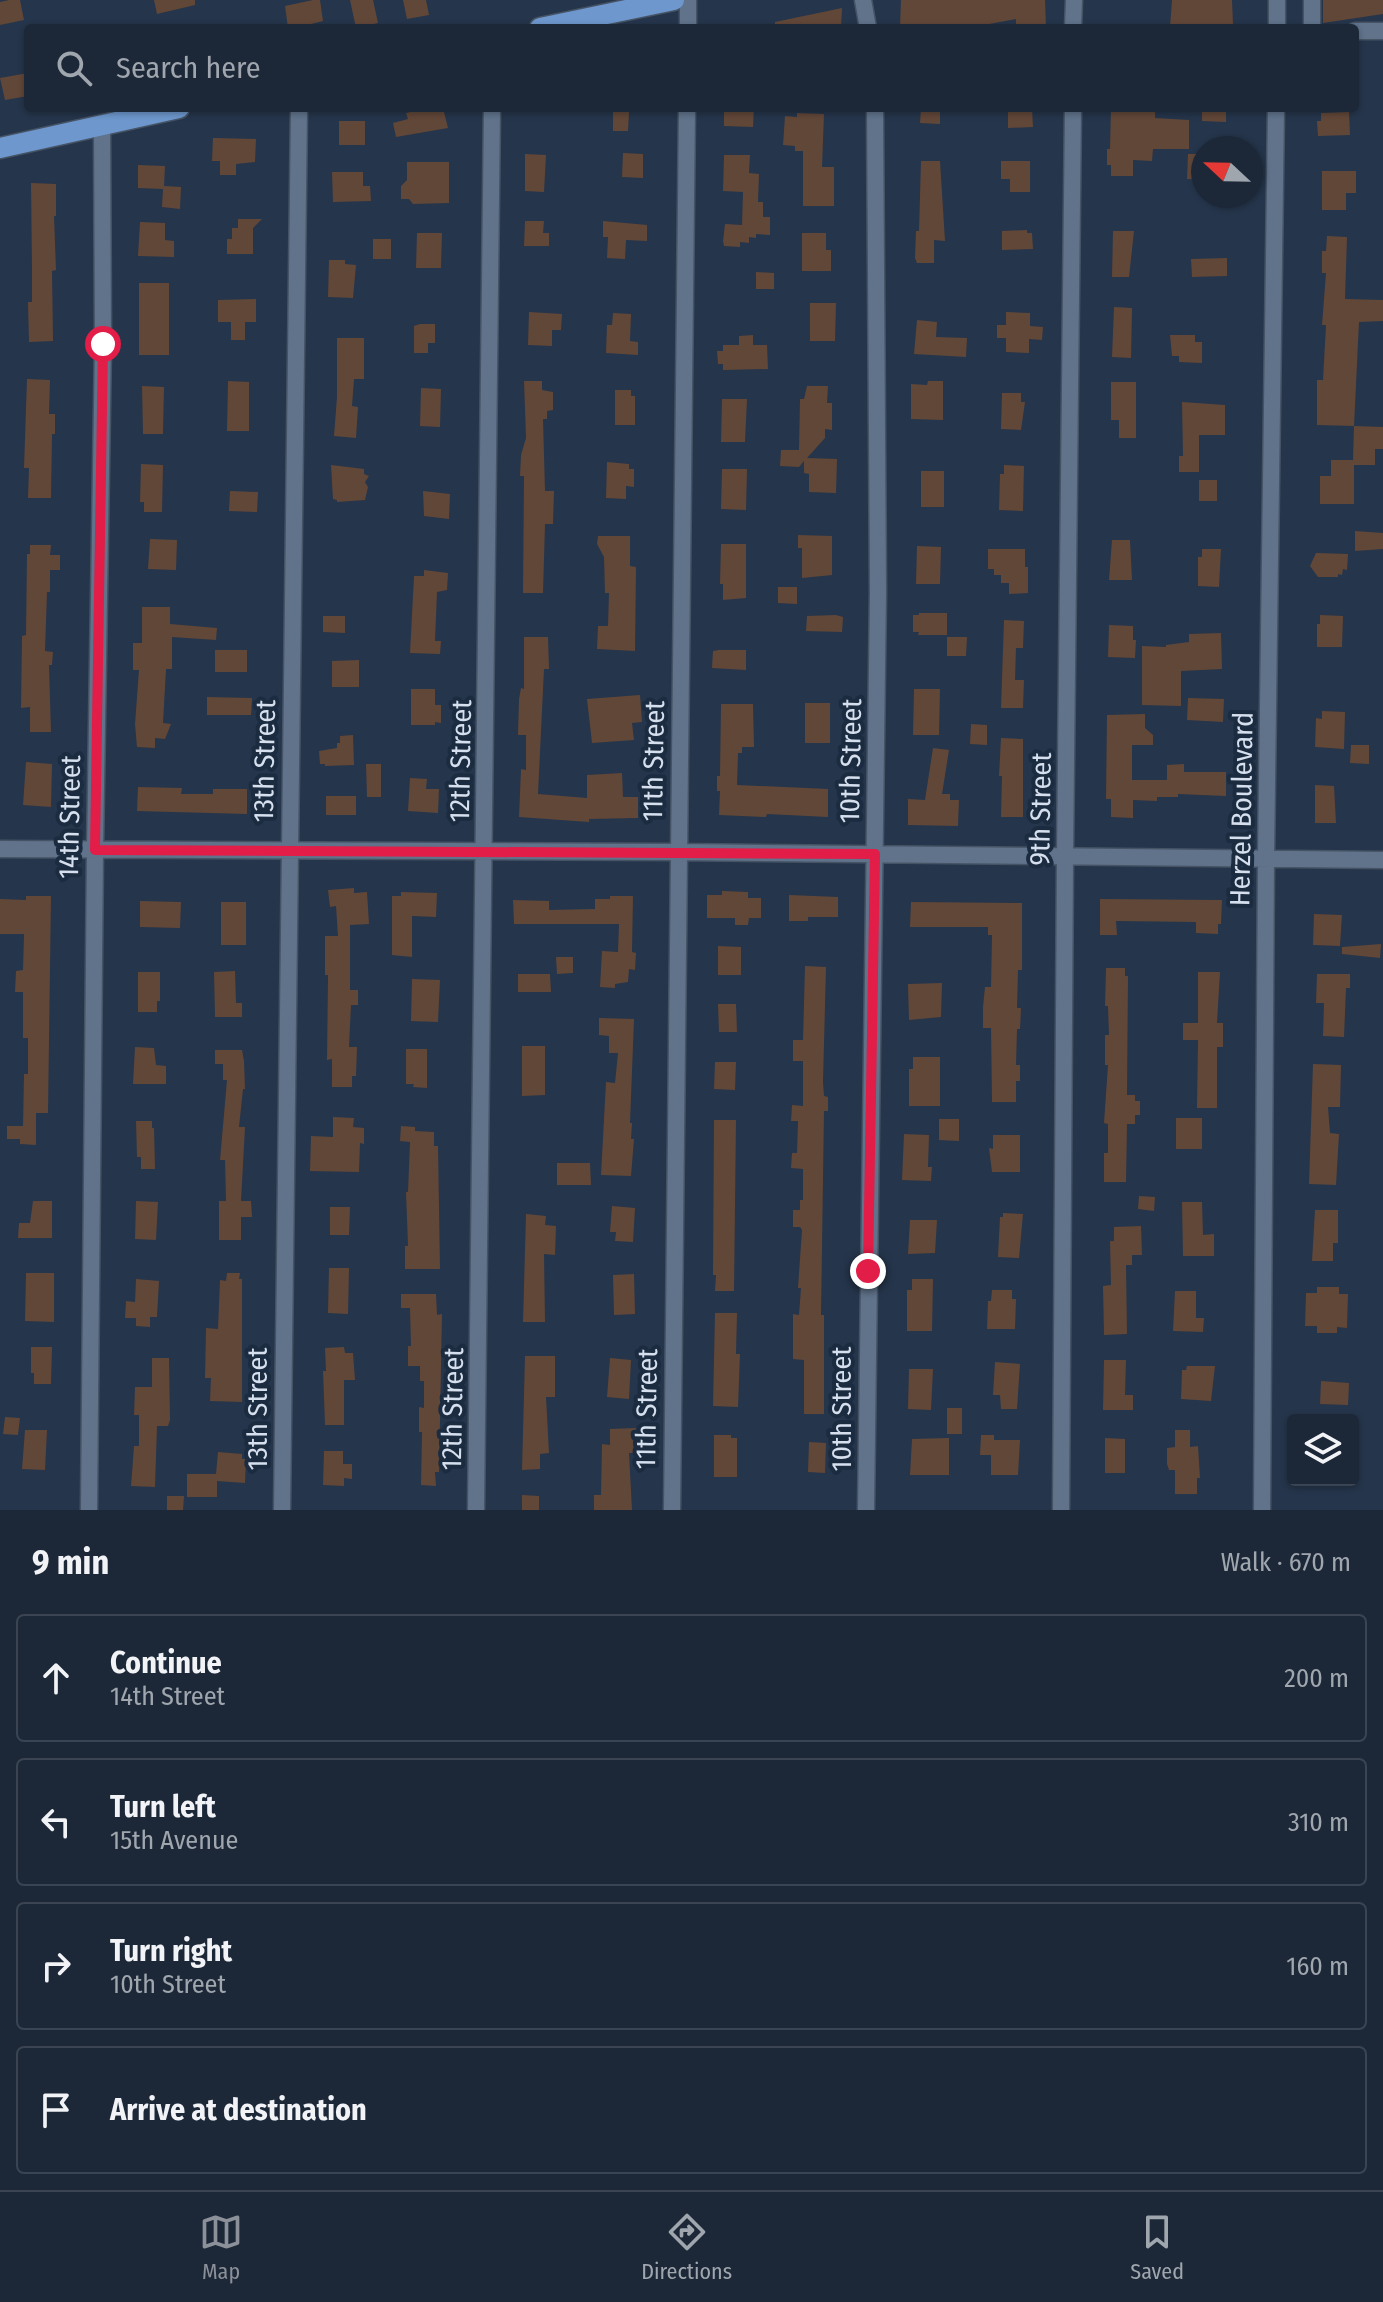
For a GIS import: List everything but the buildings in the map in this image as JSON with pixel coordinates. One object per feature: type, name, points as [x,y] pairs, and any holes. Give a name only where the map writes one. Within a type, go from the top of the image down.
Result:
[{"type":"main road","points":[[559,24],[674,0]]},
{"type":"main road","points":[[0,148],[161,112]]},
{"type":"street","points":[[688,0],[688,24]]},
{"type":"street","points":[[863,0],[867,24]]},
{"type":"street","points":[[1073,24],[1074,0]]},
{"type":"street","points":[[1277,0],[1277,24]]},
{"type":"street","points":[[1312,0],[1312,24]]},
{"type":"street","points":[[1359,31],[1383,31]]},
{"type":"street","name":"13th Street","points":[[282,1510],[299,112]]},
{"type":"street","name":"12th Street","points":[[476,1510],[492,112]]},
{"type":"street","name":"11th Street","points":[[672,1510],[687,112]]},
{"type":"street","name":"10th Street","points":[[866,1510],[878,592],[875,112]]},
{"type":"street","name":"9th Street","points":[[1061,1510],[1073,112]]},
{"type":"street","name":"Herzel Boulevard","points":[[1262,1510],[1266,858],[1276,112]]},
{"type":"street","name":"14th Street","points":[[89,1510],[103,344],[102,125]]},
{"type":"street","points":[[0,849],[1383,860]]},
{"type":"route","points":[[103,344],[95,850],[875,854],[868,1271]]}]
